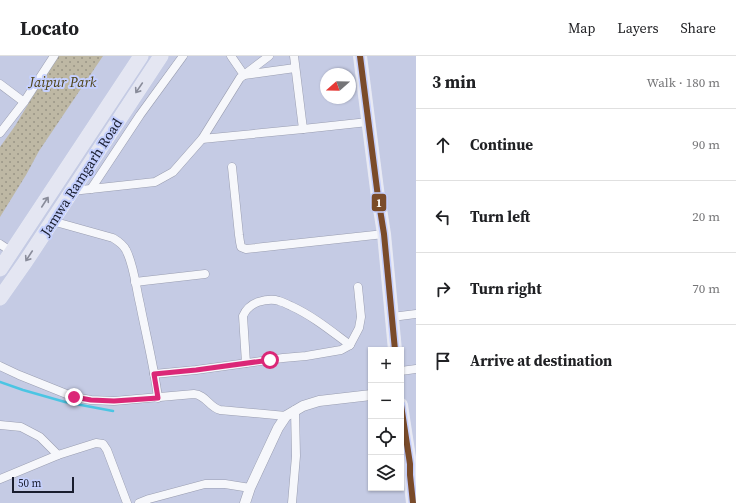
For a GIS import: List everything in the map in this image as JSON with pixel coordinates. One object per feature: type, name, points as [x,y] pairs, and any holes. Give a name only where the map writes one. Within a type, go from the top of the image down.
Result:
[{"type":"highway","name":"Jamwa Ramgarh Road","points":[[0,269],[141,56]]},
{"type":"highway","name":"Jamwa Ramgarh Road","points":[[0,298],[161,56]]},
{"type":"main road","points":[[360,56],[378,197],[382,216],[395,347]]},
{"type":"main road","points":[[367,56],[383,196],[382,216]]},
{"type":"main road","points":[[404,419],[413,472],[413,503]]},
{"type":"street","points":[[0,133],[24,102],[54,56]]},
{"type":"street","points":[[91,189],[140,115],[183,56]]},
{"type":"street","points":[[231,56],[244,75]]},
{"type":"street","points":[[72,191],[155,182],[173,172],[202,139],[240,78],[269,56]]},
{"type":"street","points":[[294,56],[303,129]]},
{"type":"street","points":[[244,75],[295,68]]},
{"type":"street","points":[[0,84],[24,102]]},
{"type":"street","points":[[202,139],[368,122]]},
{"type":"street","points":[[232,167],[240,242],[242,247],[246,249],[384,234]]},
{"type":"street","points":[[52,220],[113,238],[120,242],[126,250],[135,282],[158,398]]},
{"type":"street","points":[[0,244],[12,252]]},
{"type":"street","points":[[135,282],[205,274]]},
{"type":"street","points":[[154,374],[196,370],[341,350],[350,345],[359,328],[362,317],[358,287]]},
{"type":"street","points":[[246,363],[243,316],[249,306],[260,301],[279,301],[294,307],[313,317],[350,345]]},
{"type":"street","points":[[392,317],[416,314]]},
{"type":"street","points":[[0,366],[18,375],[74,397],[91,400],[114,401],[199,394],[216,409],[286,416]]},
{"type":"street","points":[[404,371],[416,369]]},
{"type":"street","points":[[245,503],[250,488],[278,428],[286,416],[303,406],[319,401],[368,395]]},
{"type":"street","points":[[292,503],[296,456],[295,410]]},
{"type":"street","points":[[0,425],[21,427],[40,437],[58,455]]},
{"type":"street","points":[[0,479],[58,455],[96,443],[103,444],[107,450],[127,503]]},
{"type":"street","points":[[139,503],[205,484],[225,484],[250,488]]},
{"type":"green space","name":"Jaipur Park","points":[[59,56],[103,56],[39,151],[0,217],[0,147]]},
{"type":"waterway","points":[[0,382],[65,402],[113,411]]},
{"type":"transit line","name":"1","points":[[360,56],[384,234],[395,347]]},
{"type":"transit line","name":"1","points":[[403,419],[410,464],[413,503]]},
{"type":"route","points":[[74,397],[91,400],[114,401],[158,398],[154,374],[270,360]]}]
